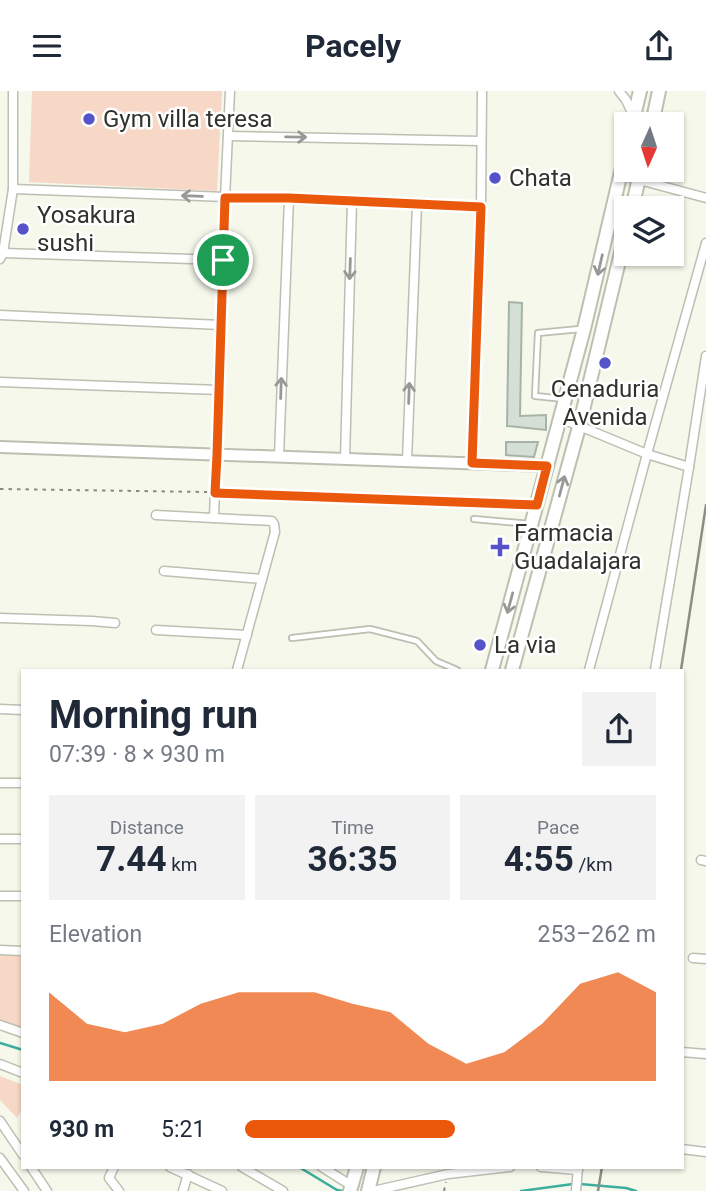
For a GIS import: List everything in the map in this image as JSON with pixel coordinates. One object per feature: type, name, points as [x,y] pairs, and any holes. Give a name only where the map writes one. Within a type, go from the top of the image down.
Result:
[{"type":"main road","points":[[635,112],[640,91]]},
{"type":"main road","points":[[655,112],[659,91]]},
{"type":"main road","points":[[492,669],[584,329],[619,182]]},
{"type":"main road","points":[[512,669],[579,427],[618,266]]},
{"type":"main road","points":[[351,1189],[356,1169]]},
{"type":"main road","points":[[368,1191],[374,1169]]},
{"type":"street","points":[[13,91],[13,189],[1,256],[223,260]]},
{"type":"street","points":[[214,518],[230,91]]},
{"type":"street","points":[[472,463],[481,207],[482,91]]},
{"type":"street","points":[[619,91],[630,112]]},
{"type":"street","points":[[228,136],[481,141]]},
{"type":"street","points":[[662,182],[706,198]]},
{"type":"street","points":[[13,189],[481,207]]},
{"type":"street","points":[[279,456],[289,198]]},
{"type":"street","points":[[345,459],[352,201]]},
{"type":"street","points":[[407,461],[416,204]]},
{"type":"street","points":[[589,669],[706,243]]},
{"type":"street","points":[[0,316],[221,325]]},
{"type":"street","points":[[655,669],[706,356]]},
{"type":"street","points":[[0,382],[219,390]]},
{"type":"street","points":[[560,418],[647,454],[689,467]]},
{"type":"street","points":[[0,447],[547,466]]},
{"type":"street","points":[[156,515],[272,521],[274,524],[275,532],[237,669]]},
{"type":"street","points":[[164,571],[262,579]]},
{"type":"street","points":[[0,618],[115,624]]},
{"type":"street","points":[[156,630],[247,635]]},
{"type":"street","points":[[0,709],[21,710]]},
{"type":"street","points":[[0,783],[21,783]]},
{"type":"street","points":[[0,839],[21,839]]},
{"type":"street","points":[[0,896],[21,896]]},
{"type":"street","points":[[0,950],[21,950]]},
{"type":"street","points":[[692,958],[706,959]]},
{"type":"street","points":[[0,1024],[21,1032]]},
{"type":"street","points":[[684,1052],[706,1054]]},
{"type":"street","points":[[0,1064],[21,1072]]},
{"type":"street","points":[[0,1121],[21,1152]]},
{"type":"street","points":[[684,1149],[706,1151]]},
{"type":"street","points":[[0,1158],[24,1191]]},
{"type":"street","points":[[32,1169],[47,1191]]},
{"type":"street","points":[[113,1169],[109,1178],[119,1191]]},
{"type":"street","points":[[175,1169],[222,1191]]},
{"type":"street","points":[[245,1169],[283,1191]]},
{"type":"street","points":[[325,1169],[351,1189]]},
{"type":"street","points":[[373,1191],[448,1174],[492,1169]]},
{"type":"street","points":[[556,1169],[578,1172],[576,1191]]},
{"type":"street","points":[[183,1191],[188,1174]]},
{"type":"lane","points":[[565,399],[535,395],[538,333],[584,329]]},
{"type":"lane","points":[[474,519],[531,524]]},
{"type":"lane","points":[[292,638],[370,629],[417,641],[436,661],[455,669]]},
{"type":"path","points":[[0,489],[215,493],[537,505]]},
{"type":"path","points":[[444,1191],[448,1174]]},
{"type":"shaded area","points":[[32,91],[222,91],[217,191],[29,182]]},
{"type":"shaded area","points":[[0,951],[21,952],[21,1031],[0,1024]]},
{"type":"shaded area","points":[[0,1076],[21,1084],[21,1111],[17,1118],[0,1100]]},
{"type":"building","points":[[509,302],[522,303],[520,416],[546,415],[546,430],[507,426]]},
{"type":"building","points":[[506,442],[538,442],[534,457],[506,455]]},
{"type":"waterway","points":[[0,1043],[21,1049]]},
{"type":"waterway","points":[[302,1169],[342,1191]]},
{"type":"waterway","points":[[521,1191],[573,1184]]},
{"type":"waterway","points":[[580,1184],[636,1191]]},
{"type":"railway","points":[[681,669],[706,505]]},
{"type":"railway","points":[[598,1191],[602,1169]]},
{"type":"place","name":"Gym villa teresa","points":[[89,119]]},
{"type":"place","name":"Chata","points":[[495,178]]},
{"type":"place","name":"Yosakura sushi","points":[[23,229]]},
{"type":"place","name":"Cenaduria Avenida","points":[[605,363]]},
{"type":"place","name":"Farmacia Guadalajara","points":[[500,547]]},
{"type":"place","name":"La via","points":[[480,645]]},
{"type":"route","points":[[225,198],[289,198],[481,207],[472,463],[547,466],[537,505],[215,493],[223,260],[225,198]]}]
